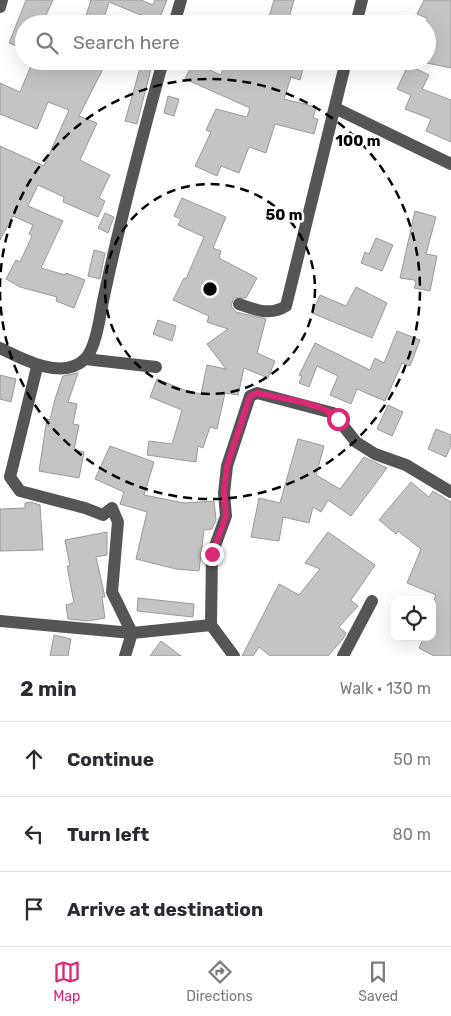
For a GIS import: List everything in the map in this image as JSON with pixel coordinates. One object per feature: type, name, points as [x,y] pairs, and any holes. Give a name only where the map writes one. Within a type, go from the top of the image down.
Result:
[{"type":"street","points":[[0,7],[2,0]]},
{"type":"street","points":[[176,15],[180,0]]},
{"type":"street","points":[[358,15],[362,0]]},
{"type":"street","points":[[85,359],[95,336],[121,215],[161,70]]},
{"type":"street","points":[[239,304],[261,311],[277,312],[286,306],[344,70]]},
{"type":"street","points":[[335,108],[451,164]]},
{"type":"street","points":[[0,348],[37,366],[68,368],[85,359],[156,367]]},
{"type":"street","points":[[37,366],[10,477],[20,491],[85,508],[103,515],[112,508],[118,522],[112,592],[132,633],[125,656]]},
{"type":"street","points":[[234,656],[211,626],[212,554],[226,516],[224,493],[227,466],[250,396],[257,393],[334,413],[356,442],[375,454],[406,465],[451,492]]},
{"type":"street","points":[[342,656],[372,601]]},
{"type":"street","points":[[0,621],[132,633],[211,626]]},
{"type":"building","points":[[26,0],[53,0],[46,15],[20,15]]},
{"type":"building","points":[[91,0],[141,0],[153,5],[155,0],[167,0],[161,15],[141,15],[109,2],[105,15],[86,15]]},
{"type":"building","points":[[274,0],[294,0],[290,15],[270,15]]},
{"type":"building","points":[[424,0],[451,0],[451,68],[436,65],[436,15],[417,14]]},
{"type":"building","points":[[15,28],[15,45],[9,43]]},
{"type":"building","points":[[29,70],[102,70],[79,116],[97,123],[80,160],[110,175],[99,198],[105,201],[98,217],[63,202],[64,197],[38,185],[28,206],[63,221],[41,268],[65,275],[66,273],[85,280],[74,308],[56,301],[57,297],[20,287],[6,279],[16,260],[20,262],[32,236],[29,234],[33,225],[13,216],[0,240],[0,146],[44,166],[69,110],[48,102],[37,129],[0,114],[0,83],[20,92]]},
{"type":"building","points":[[139,70],[151,70],[137,124],[125,121]]},
{"type":"building","points":[[190,70],[209,70],[221,75],[222,70],[303,70],[300,80],[291,77],[284,99],[316,107],[313,118],[318,119],[314,134],[275,124],[266,153],[249,147],[239,173],[221,166],[217,176],[195,166],[211,132],[206,130],[216,109],[247,117],[250,108],[185,79]]},
{"type":"building","points":[[406,70],[418,70],[429,75],[422,89],[451,100],[451,142],[426,131],[431,119],[405,109],[411,95],[397,89]]},
{"type":"building","points":[[168,96],[179,99],[174,116],[164,113]]},
{"type":"building","points":[[182,198],[226,217],[213,248],[221,251],[219,258],[257,278],[246,298],[234,298],[231,306],[236,312],[266,319],[257,353],[275,361],[268,378],[244,368],[238,395],[225,393],[217,429],[210,427],[203,448],[198,446],[196,462],[147,455],[149,441],[172,444],[182,410],[150,397],[157,379],[184,390],[201,394],[207,365],[226,369],[207,344],[228,329],[207,322],[209,316],[173,300],[184,278],[186,279],[204,237],[178,225],[181,219],[174,216]]},
{"type":"building","points":[[415,211],[436,217],[426,254],[437,256],[430,291],[414,288],[416,283],[414,280],[400,278]]},
{"type":"building","points":[[105,213],[114,217],[108,233],[98,228]]},
{"type":"building","points":[[376,238],[393,245],[382,271],[361,263],[365,252],[369,254]]},
{"type":"building","points":[[94,250],[105,253],[100,279],[88,276]]},
{"type":"building","points":[[356,287],[387,303],[372,338],[312,313],[320,295],[346,306]]},
{"type":"building","points":[[158,320],[176,326],[172,341],[153,334]]},
{"type":"building","points":[[397,331],[420,340],[410,366],[402,363],[385,401],[357,389],[351,404],[330,395],[338,376],[317,366],[309,387],[299,383],[302,376],[299,375],[315,343],[370,370],[375,358],[384,363]]},
{"type":"building","points":[[78,373],[68,402],[77,404],[73,424],[79,425],[74,450],[84,452],[79,478],[39,471],[47,419],[50,420],[63,376]]},
{"type":"building","points":[[0,375],[16,379],[11,402],[0,399]]},
{"type":"building","points":[[388,405],[403,412],[392,436],[377,429]]},
{"type":"building","points":[[436,429],[451,435],[451,445],[446,457],[428,449]]},
{"type":"building","points":[[298,439],[324,446],[316,475],[340,489],[364,457],[387,468],[351,516],[328,500],[321,512],[313,507],[309,523],[283,517],[279,541],[251,537],[259,498],[280,503]]},
{"type":"building","points":[[110,446],[154,462],[144,495],[184,503],[214,501],[216,520],[212,529],[204,530],[199,571],[176,569],[136,559],[147,512],[120,504],[124,492],[95,479]]},
{"type":"building","points":[[411,482],[429,497],[433,491],[451,502],[451,656],[434,656],[419,648],[422,641],[436,641],[436,595],[407,583],[421,549],[398,531],[396,534],[379,520]]},
{"type":"building","points":[[31,502],[40,505],[43,550],[0,551],[0,509],[25,508],[25,503]]},
{"type":"building","points":[[107,532],[107,555],[96,557],[105,597],[102,597],[105,618],[88,621],[68,619],[66,605],[74,603],[67,566],[70,566],[65,540]]},
{"type":"building","points":[[328,532],[375,565],[351,600],[358,606],[339,627],[346,633],[343,639],[328,656],[270,656],[259,647],[253,656],[242,656],[279,584],[299,595],[320,569],[305,563]]},
{"type":"building","points":[[138,598],[194,604],[193,617],[137,611]]},
{"type":"building","points":[[54,635],[71,639],[68,656],[50,656]]},
{"type":"building","points":[[161,641],[181,656],[150,656]]},
{"type":"route","points":[[212,554],[226,516],[224,493],[227,466],[250,396],[257,393],[315,406],[334,413],[338,419]]}]
